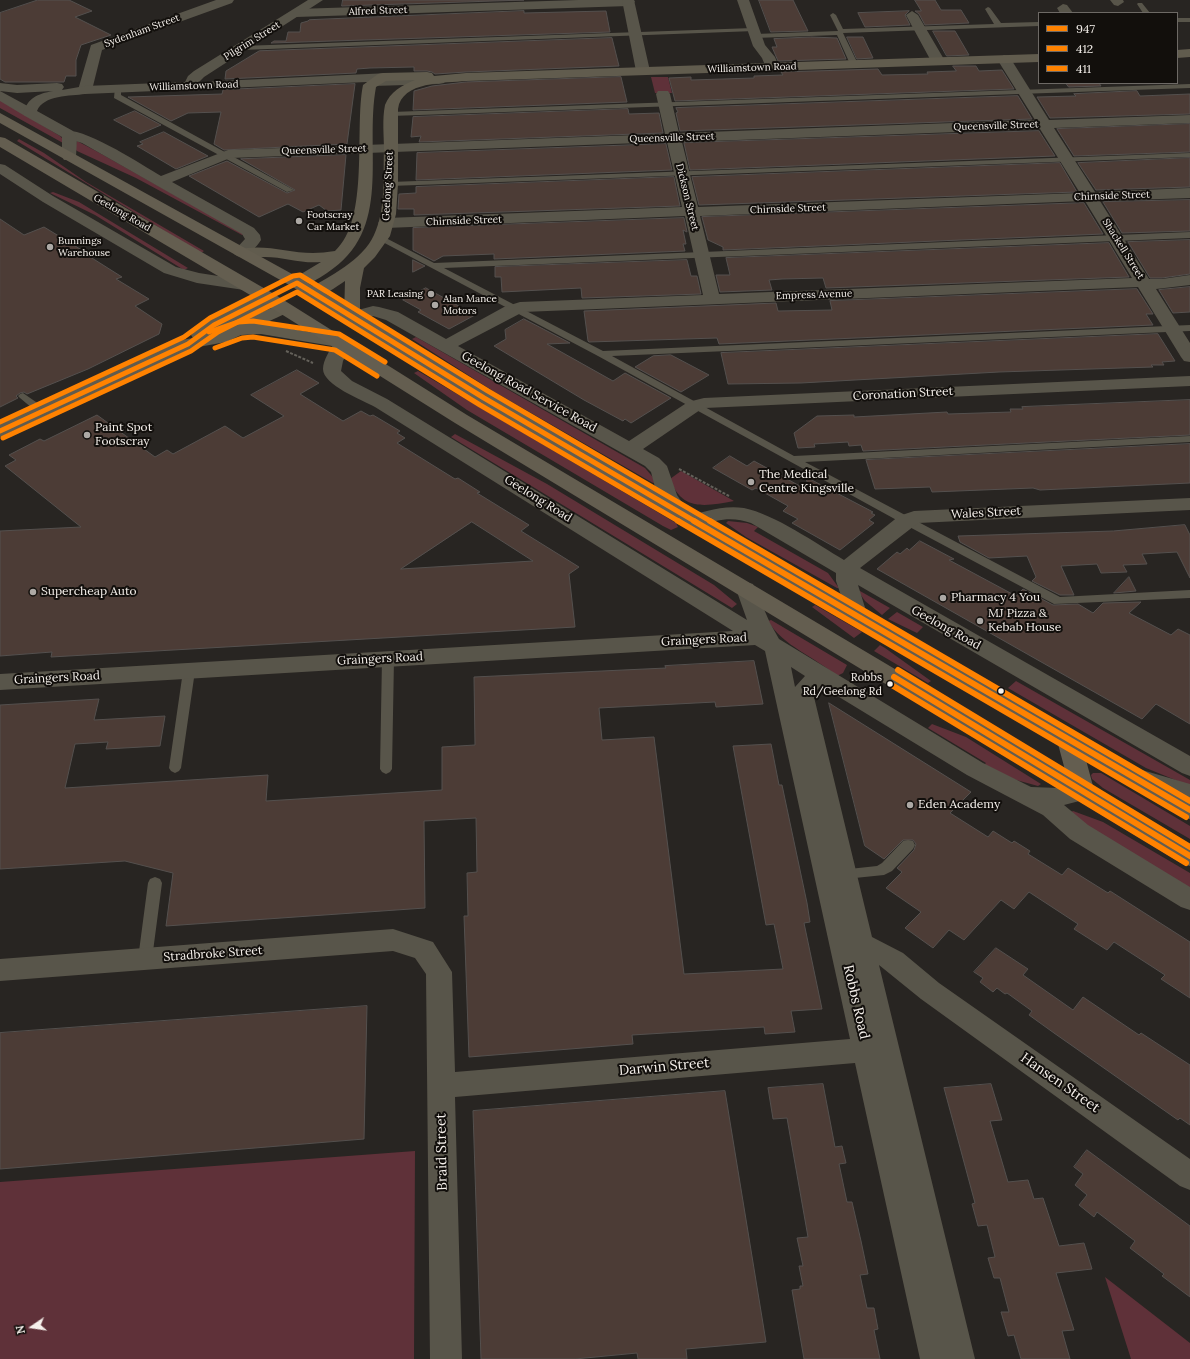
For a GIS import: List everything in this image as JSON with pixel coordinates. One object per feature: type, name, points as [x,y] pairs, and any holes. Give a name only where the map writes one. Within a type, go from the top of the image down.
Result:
[{"type":"highway","name":"Geelong Road","points":[[0,117],[69,157],[297,283],[484,398],[1190,810]]},
{"type":"highway","name":"Geelong Road","points":[[0,141],[268,298],[461,419],[1190,856]]},
{"type":"highway","name":"Geelong Street","points":[[268,298],[297,283]]},
{"type":"highway","name":"Geelong Street","points":[[283,308],[312,293]]},
{"type":"highway","points":[[694,558],[690,535],[693,525],[696,522]]},
{"type":"highway","points":[[1068,739],[1083,792]]},
{"type":"main road","points":[[1178,54],[1190,53]]},
{"type":"main road","name":"Williamstown Road","points":[[439,80],[466,77],[1038,58]]},
{"type":"main road","name":"Williamstown Road","points":[[390,78],[448,75],[466,77]]},
{"type":"main road","points":[[391,110],[393,99],[407,88],[422,82],[439,80]]},
{"type":"main road","name":"Geelong Street","points":[[297,283],[339,256],[353,240],[360,225],[363,207],[368,91],[372,82]]},
{"type":"main road","name":"Geelong Street","points":[[312,293],[335,280],[356,265],[381,239],[386,223],[390,184],[391,110]]},
{"type":"main road","points":[[242,253],[266,252],[312,258],[339,256]]},
{"type":"main road","points":[[353,317],[352,284],[356,265]]},
{"type":"main road","name":"Geelong Street","points":[[0,431],[188,344],[214,325],[268,298]]},
{"type":"main road","name":"Geelong Street","points":[[188,344],[220,338],[240,330],[283,308]]},
{"type":"main road","points":[[240,330],[261,329],[340,343]]},
{"type":"street","name":"Sydenham Street","points":[[85,90],[96,48],[228,0]]},
{"type":"street","name":"Pilgrim Street","points":[[191,86],[195,77],[317,0]]},
{"type":"street","points":[[743,0],[760,48],[768,57],[772,67]]},
{"type":"street","name":"Alfred Street","points":[[296,13],[628,1]]},
{"type":"street","points":[[628,1],[643,71]]},
{"type":"street","points":[[912,15],[938,61]]},
{"type":"street","name":"Shackell Street","points":[[1004,59],[1046,124],[1190,357]]},
{"type":"street","name":"Williamstown Road","points":[[30,113],[33,104],[43,97],[85,90],[390,78],[439,80]]},
{"type":"street","name":"Williamstown Road","points":[[304,82],[372,82],[390,78]]},
{"type":"street","name":"Geelong Street","points":[[390,78],[391,110]]},
{"type":"street","name":"Williamstown Road","points":[[0,87],[17,89],[70,87],[85,90]]},
{"type":"street","points":[[0,95],[68,134],[87,140],[248,231],[252,235],[253,240],[242,253]]},
{"type":"street","name":"Dickson Street","points":[[664,99],[672,138],[712,299]]},
{"type":"street","name":"Queensville Street","points":[[159,182],[223,155],[1190,119]]},
{"type":"street","points":[[68,134],[70,138],[69,157]]},
{"type":"street","name":"Geelong Road","points":[[0,168],[48,199],[170,270],[197,278],[244,285]]},
{"type":"street","name":"Chirnside Street","points":[[386,223],[691,213],[1190,193]]},
{"type":"street","name":"Empress Avenue","points":[[446,346],[514,309],[712,299],[1144,282],[1154,285],[1162,285],[1190,280]]},
{"type":"street","name":"Geelong Road Service Road","points":[[353,317],[373,311],[388,314],[652,462],[660,470],[667,495],[677,510]]},
{"type":"street","points":[[334,375],[332,366],[340,343]]},
{"type":"street","name":"Geelong Road","points":[[334,375],[338,380],[381,403],[820,675],[975,769],[1022,795],[1051,808],[1079,832],[1190,900]]},
{"type":"street","name":"Coronation Street","points":[[630,449],[694,406],[707,403],[1190,381]]},
{"type":"street","name":"Wales Street","points":[[846,569],[906,520],[916,517],[1190,504]]},
{"type":"street","name":"Geelong Road","points":[[696,522],[710,516],[722,514],[747,515],[758,519],[1190,767]]},
{"type":"street","points":[[846,569],[846,581],[856,614]]},
{"type":"street","name":"Geelong Road","points":[[746,589],[768,642]]},
{"type":"street","name":"Graingers Road","points":[[0,682],[388,659],[768,642]]},
{"type":"street","name":"Robbs Road","points":[[768,642],[852,941],[877,1050],[936,1359]]},
{"type":"street","name":"Robbs Road","points":[[820,675],[806,687],[803,698],[845,874],[852,941]]},
{"type":"street","name":"Geelong Road","points":[[1133,777],[1190,793]]},
{"type":"street","name":"Geelong Road","points":[[1022,795],[1059,797],[1083,792]]},
{"type":"street","name":"Stradbroke Street","points":[[0,970],[393,940],[424,950]]},
{"type":"street","name":"Hansen Street","points":[[852,941],[897,962],[930,991],[1190,1176]]},
{"type":"street","name":"Braid Street","points":[[424,950],[439,972],[446,1359]]},
{"type":"street","name":"Hansen Street","points":[[859,971],[900,978],[930,991]]},
{"type":"street","name":"Robbs Road","points":[[877,1050],[959,1359]]},
{"type":"street","name":"Darwin Street","points":[[441,1086],[877,1050]]},
{"type":"lane","points":[[1140,4],[1146,12]]},
{"type":"lane","points":[[988,9],[999,26]]},
{"type":"lane","points":[[832,15],[841,32],[854,64]]},
{"type":"lane","points":[[1178,20],[1190,20]]},
{"type":"lane","points":[[241,48],[636,33],[841,32],[1038,24]]},
{"type":"lane","points":[[391,110],[664,99],[1190,86]]},
{"type":"lane","points":[[118,89],[117,96],[223,155],[290,190]]},
{"type":"lane","points":[[390,184],[1190,155]]},
{"type":"lane","points":[[433,266],[1190,235]]},
{"type":"lane","points":[[381,239],[601,354],[694,406],[1058,601],[1190,594]]},
{"type":"lane","points":[[601,354],[1190,328]]},
{"type":"lane","points":[[23,396],[42,411]]},
{"type":"lane","points":[[794,459],[1190,439]]},
{"type":"lane","points":[[386,769],[388,659]]},
{"type":"lane","points":[[175,768],[189,670]]},
{"type":"lane","points":[[845,874],[879,871],[887,867],[908,845]]},
{"type":"lane","points":[[145,959],[155,883]]},
{"type":"path","points":[[281,348],[300,356],[334,375]]},
{"type":"path","points":[[652,462],[681,470],[746,506],[758,519]]},
{"type":"shaded area","points":[[651,77],[668,77],[672,93],[655,93]]},
{"type":"shaded area","points":[[0,100],[60,136],[63,143],[0,108]]},
{"type":"shaded area","points":[[19,139],[44,153],[86,182],[204,251],[201,253],[17,141]]},
{"type":"shaded area","points":[[77,141],[244,234],[242,235],[136,178],[77,151],[75,149]]},
{"type":"shaded area","points":[[53,192],[79,202],[188,268],[184,270],[95,215],[50,193]]},
{"type":"shaded area","points":[[416,337],[645,468],[657,482],[653,483],[493,391],[412,339]]},
{"type":"shaded area","points":[[418,371],[676,523],[678,527],[671,530],[663,526],[467,410],[414,373]]},
{"type":"shaded area","points":[[455,434],[547,484],[714,585],[737,604],[732,608],[451,437]]},
{"type":"shaded area","points":[[681,471],[734,501],[705,505],[688,502],[675,490],[670,479]]},
{"type":"shaded area","points":[[728,521],[747,523],[758,527],[754,531],[828,573],[839,588],[746,537],[726,523]]},
{"type":"shaded area","points":[[858,591],[890,608],[882,615],[865,601]]},
{"type":"shaded area","points":[[815,605],[862,632],[854,638],[812,607]]},
{"type":"shaded area","points":[[897,612],[923,627],[917,633],[888,619]]},
{"type":"shaded area","points":[[771,620],[847,665],[843,673],[837,676],[791,644],[774,630],[768,621]]},
{"type":"shaded area","points":[[880,645],[931,681],[928,683],[874,651]]},
{"type":"shaded area","points":[[1016,681],[1190,780],[1190,786],[1146,768],[1008,688]]},
{"type":"shaded area","points":[[932,724],[966,737],[1041,784],[1038,786],[1009,778],[982,767],[986,763],[928,728]]},
{"type":"shaded area","points":[[1093,773],[1101,773],[1190,826],[1190,839],[1103,788],[1092,779],[1091,775]]},
{"type":"shaded area","points":[[1073,811],[1103,822],[1190,873],[1190,888],[1072,817],[1071,812]]},
{"type":"shaded area","points":[[415,1151],[414,1359],[0,1359],[0,1182]]},
{"type":"shaded area","points":[[1105,1277],[1190,1343],[1190,1359],[1131,1359]]},
{"type":"building","points":[[38,0],[69,0],[92,11],[75,17],[111,35],[81,45],[76,60],[76,76],[66,76],[64,82],[5,82],[0,79],[0,13]]},
{"type":"building","points":[[343,0],[524,0],[342,6]]},
{"type":"building","points":[[759,0],[793,0],[808,31],[771,32]]},
{"type":"building","points":[[915,0],[935,0],[941,10],[961,10],[969,23],[925,25],[919,14],[915,11],[921,11]]},
{"type":"building","points":[[524,11],[524,13],[606,11],[610,32],[271,43],[274,41],[286,41],[288,32],[300,32],[301,23],[309,20]]},
{"type":"building","points":[[909,11],[905,15],[910,25],[865,27],[858,13]]},
{"type":"building","points":[[933,31],[955,31],[969,55],[947,56]]},
{"type":"building","points":[[811,37],[837,38],[846,59],[778,61],[772,47],[777,47],[774,39]]},
{"type":"building","points":[[847,37],[863,37],[873,58],[857,59]]},
{"type":"building","points":[[612,38],[619,66],[435,74],[427,71],[414,71],[414,67],[370,68],[357,69],[356,73],[225,79],[226,71],[259,51]]},
{"type":"building","points":[[953,66],[976,66],[979,71],[1002,70],[1014,89],[675,101],[669,78],[691,77],[691,80],[754,78],[754,76],[783,75],[781,72],[878,69],[882,75],[928,74],[927,72],[956,71]]},
{"type":"building","points":[[621,77],[627,102],[413,110],[414,91],[432,86],[466,82]]},
{"type":"building","points":[[355,84],[347,144],[224,150],[214,144],[221,112],[188,113],[171,121],[128,97],[222,94],[223,90]]},
{"type":"building","points":[[1067,84],[1100,84],[1101,86],[1069,87]]},
{"type":"building","points":[[1137,91],[1140,96],[1190,94],[1190,114],[1050,118],[1037,97],[1076,96],[1074,94]]},
{"type":"building","points":[[1018,96],[1032,119],[680,131],[676,113],[678,112],[676,108]]},
{"type":"building","points":[[628,109],[629,114],[659,113],[663,133],[419,142],[421,136],[411,137],[413,117]]},
{"type":"building","points":[[135,111],[161,125],[140,134],[114,120]]},
{"type":"building","points":[[1190,124],[1190,152],[1074,156],[1057,129]]},
{"type":"building","points":[[1039,131],[1055,156],[690,170],[684,143]]},
{"type":"building","points":[[164,132],[208,156],[176,169],[137,146],[143,144],[140,142]]},
{"type":"building","points":[[666,144],[672,170],[416,180],[417,153]]},
{"type":"building","points":[[346,155],[341,210],[327,211],[319,205],[303,212],[288,204],[259,217],[189,176],[227,161],[287,193],[295,190],[241,159]]},
{"type":"building","points":[[1190,158],[1190,187],[1096,190],[1078,163]]},
{"type":"building","points":[[1060,163],[1077,192],[699,205],[692,177]]},
{"type":"building","points":[[674,177],[680,206],[414,215],[414,209],[398,209],[399,194],[416,193],[416,187]]},
{"type":"building","points":[[1190,200],[1190,231],[1122,233],[1103,202]]},
{"type":"building","points":[[1084,203],[1103,234],[723,250],[723,247],[708,240],[702,217]]},
{"type":"building","points":[[684,218],[687,232],[683,230],[686,244],[683,244],[685,251],[494,259],[494,254],[443,256],[434,261],[413,250],[413,228]]},
{"type":"building","name":"Bunnings Warehouse","points":[[0,219],[24,235],[44,227],[122,277],[116,279],[149,299],[135,306],[162,324],[159,334],[88,369],[27,394],[24,392],[20,393],[16,396],[18,398],[0,407]]},
{"type":"building","points":[[1190,240],[1190,274],[1162,278],[1150,278],[1128,242]]},
{"type":"building","points":[[1109,243],[1129,277],[826,288],[823,278],[782,279],[769,280],[772,290],[720,292],[716,275],[730,275],[726,258]]},
{"type":"building","points":[[413,260],[425,266],[413,272]]},
{"type":"building","points":[[687,260],[691,276],[697,276],[701,294],[582,298],[581,288],[502,292],[501,277],[495,277],[495,267]]},
{"type":"building","points":[[1190,287],[1190,312],[1173,313],[1159,290]]},
{"type":"building","name":"Alan Mance Motors","points":[[426,288],[475,315],[449,329],[418,312],[421,310],[403,300]]},
{"type":"building","points":[[1137,289],[1153,314],[1146,314],[1153,325],[719,344],[717,338],[589,342],[584,311],[776,303],[778,311],[832,310],[830,301]]},
{"type":"building","points":[[524,319],[570,343],[547,344],[613,381],[625,373],[671,398],[631,423],[625,419],[623,421],[584,400],[494,346],[506,339],[505,330]]},
{"type":"building","points":[[1158,334],[1175,361],[1162,362],[1164,365],[1151,365],[1153,367],[999,372],[801,383],[728,384],[721,353]]},
{"type":"building","points":[[671,355],[709,375],[681,392],[635,367],[653,356]]},
{"type":"building","points":[[297,370],[319,383],[300,394],[343,421],[361,411],[370,416],[373,415],[400,431],[397,433],[405,438],[397,443],[455,479],[458,478],[480,492],[477,493],[529,525],[521,531],[579,567],[569,574],[575,627],[51,657],[52,652],[0,656],[0,531],[81,527],[5,466],[16,460],[9,455],[40,439],[44,441],[97,415],[155,457],[167,450],[173,454],[225,426],[243,438],[284,416],[251,395]],"holes":[[[472,522],[533,561],[401,569]]]},
{"type":"building","points":[[1190,400],[1190,435],[863,451],[861,445],[849,446],[848,442],[814,444],[815,447],[798,448],[794,433],[817,416],[854,415],[854,417],[947,412],[948,414],[1011,412],[1010,409],[1023,409],[1022,407]]},
{"type":"building","points":[[1190,444],[1190,483],[1040,490],[1033,488],[932,492],[930,487],[875,489],[866,460]]},
{"type":"building","points":[[730,456],[747,466],[754,461],[809,491],[806,477],[873,512],[871,513],[875,515],[869,520],[874,523],[840,550],[792,523],[798,519],[783,511],[788,506],[756,488],[752,490],[713,468]]},
{"type":"building","points":[[1185,525],[1190,535],[1190,578],[1177,552],[1142,554],[1147,564],[1123,565],[1127,572],[1101,573],[1097,564],[1061,566],[1074,595],[1060,595],[1032,581],[1036,577],[1027,556],[989,558],[960,542],[958,536],[1113,531]]},
{"type":"building","points":[[920,541],[954,559],[949,560],[1016,596],[1023,589],[1053,605],[1078,604],[1093,613],[1103,603],[1141,602],[1129,613],[1171,635],[1178,629],[1190,635],[1190,724],[1156,704],[1142,719],[877,569],[897,552],[900,554],[907,548],[909,550]]},
{"type":"building","points":[[1129,577],[1136,591],[1114,593]]},
{"type":"building","points":[[754,661],[763,704],[716,707],[715,702],[599,708],[602,740],[654,737],[684,974],[783,969],[774,924],[766,925],[733,746],[771,744],[779,785],[782,785],[807,903],[810,922],[804,923],[822,1009],[791,1011],[795,1032],[765,1034],[764,1027],[632,1035],[633,1044],[469,1057],[464,916],[468,916],[467,873],[477,872],[476,818],[424,821],[425,908],[166,926],[173,873],[125,861],[0,869],[0,705],[99,699],[94,720],[165,716],[160,746],[106,749],[108,742],[75,744],[65,788],[268,775],[266,801],[442,790],[442,747],[475,745],[474,677],[666,668],[665,666]]},
{"type":"building","points":[[829,703],[971,792],[950,813],[988,837],[993,831],[1012,843],[1014,841],[1030,851],[1028,854],[1062,875],[1068,868],[1108,893],[1110,891],[1190,942],[1190,998],[1161,979],[1165,975],[1114,942],[1107,950],[1074,929],[1078,924],[1029,892],[1014,909],[1001,900],[964,940],[949,930],[933,948],[905,928],[921,912],[886,888],[902,872],[897,868],[914,850],[916,844],[913,840],[903,840],[884,859],[865,846]]},
{"type":"building","points":[[996,948],[1028,969],[1023,975],[1073,1010],[1083,997],[1139,1035],[1141,1033],[1190,1065],[1190,1125],[1180,1118],[1178,1120],[1029,1015],[1032,1011],[1007,993],[1005,994],[997,988],[993,992],[980,982],[983,978],[974,972]]},
{"type":"building","points":[[367,1006],[364,1139],[0,1169],[0,1033]]},
{"type":"building","points":[[823,1084],[835,1147],[842,1146],[846,1163],[839,1164],[847,1202],[852,1202],[868,1274],[860,1275],[867,1308],[874,1308],[878,1329],[874,1330],[880,1359],[804,1359],[792,1290],[800,1289],[800,1286],[803,1286],[799,1266],[803,1266],[797,1238],[808,1237],[787,1118],[773,1119],[768,1088]]},
{"type":"building","points":[[991,1084],[1002,1120],[990,1121],[1008,1182],[1028,1180],[1034,1199],[1043,1198],[1059,1246],[1084,1243],[1092,1269],[1056,1273],[1074,1330],[1062,1331],[1070,1359],[1021,1359],[1014,1335],[1008,1336],[1001,1312],[1009,1312],[1000,1278],[994,1278],[988,1258],[995,1257],[987,1225],[978,1226],[972,1204],[975,1203],[944,1088]]},
{"type":"building","points":[[725,1091],[766,1342],[686,1349],[687,1359],[638,1359],[637,1353],[575,1359],[481,1359],[473,1111]]},
{"type":"building","points":[[1087,1150],[1190,1226],[1190,1297],[1162,1276],[1164,1274],[1130,1248],[1135,1241],[1097,1212],[1094,1217],[1079,1205],[1087,1195],[1075,1185],[1083,1174],[1074,1167]]},
{"type":"transit line","name":"411","points":[[0,422],[184,337],[210,318],[293,276],[300,275],[488,391],[1190,801]]},
{"type":"transit line","name":"947","points":[[0,431],[188,344],[214,325],[297,283],[484,398],[1190,810]]},
{"type":"transit line","name":"412","points":[[3,438],[191,351],[218,332],[297,292],[480,405],[1186,817]]},
{"type":"transit line","name":"411","points":[[209,332],[238,322],[253,321],[339,334],[385,362]]},
{"type":"transit line","name":"412","points":[[215,348],[242,338],[253,337],[335,350],[377,376]]},
{"type":"transit line","name":"411","points":[[898,670],[1190,847]]},
{"type":"transit line","name":"947","points":[[894,677],[1190,856]]},
{"type":"transit line","name":"412","points":[[890,684],[1186,863]]},
{"type":"place","name":"Footscray Car Market","points":[[299,221]]},
{"type":"place","name":"Bunnings Warehouse","points":[[50,247]]},
{"type":"place","name":"PAR Leasing","points":[[431,294]]},
{"type":"place","name":"Alan Mance Motors","points":[[435,305]]},
{"type":"place","name":"Paint Spot Footscray","points":[[87,435]]},
{"type":"place","name":"The Medical Centre Kingsville","points":[[751,482]]},
{"type":"place","name":"Supercheap Auto","points":[[33,592]]},
{"type":"place","name":"Pharmacy 4 You","points":[[943,598]]},
{"type":"place","name":"MJ Pizza & Kebab House","points":[[980,621]]},
{"type":"place","name":"Robbs Rd/Geelong Rd","points":[[890,684]]},
{"type":"place","name":"Eden Academy","points":[[910,805]]}]
